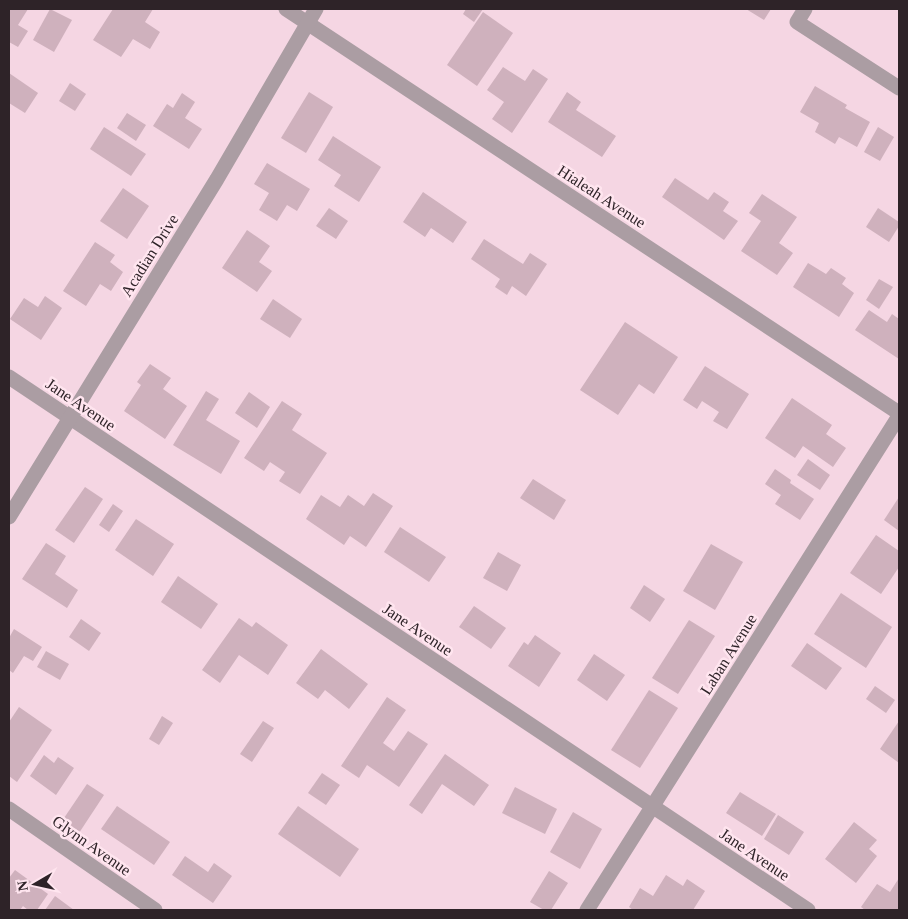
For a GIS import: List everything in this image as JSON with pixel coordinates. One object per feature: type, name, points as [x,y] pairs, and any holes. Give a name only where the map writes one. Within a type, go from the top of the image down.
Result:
[{"type":"street","name":"Hialeah Avenue","points":[[286,9],[899,415]]},
{"type":"street","name":"Acadian Drive","points":[[9,517],[217,179],[316,9]]},
{"type":"street","points":[[805,9],[797,22],[899,88]]},
{"type":"street","name":"Jane Avenue","points":[[9,377],[808,910]]},
{"type":"street","name":"Laban Avenue","points":[[587,910],[899,415]]},
{"type":"street","name":"Glynn Avenue","points":[[9,808],[155,910]]},
{"type":"building","points":[[9,9],[28,9],[18,25],[28,31],[18,47],[9,42]]},
{"type":"building","points":[[50,9],[72,20],[54,52],[33,40]]},
{"type":"building","points":[[113,9],[153,9],[145,22],[160,32],[150,49],[133,39],[121,57],[93,40]]},
{"type":"building","points":[[466,9],[483,9],[474,22],[463,14]]},
{"type":"building","points":[[746,9],[771,9],[764,20]]},
{"type":"building","points":[[483,12],[513,33],[477,86],[447,65]]},
{"type":"building","points":[[503,67],[525,81],[533,69],[548,79],[512,133],[492,119],[504,102],[487,90]]},
{"type":"building","points":[[9,73],[38,93],[25,113],[9,103]]},
{"type":"building","points":[[70,83],[86,94],[75,111],[59,101]]},
{"type":"building","points":[[815,86],[847,105],[845,108],[870,122],[857,147],[839,137],[835,144],[815,132],[819,123],[800,112]]},
{"type":"building","points":[[309,92],[333,107],[306,153],[281,138]]},
{"type":"building","points":[[567,92],[581,102],[576,110],[616,136],[602,157],[548,122]]},
{"type":"building","points":[[182,93],[195,102],[185,118],[202,129],[189,149],[153,126],[167,104],[173,108]]},
{"type":"building","points":[[127,113],[146,125],[136,141],[117,128]]},
{"type":"building","points":[[104,127],[146,154],[131,176],[90,149]]},
{"type":"building","points":[[878,127],[894,137],[880,161],[864,152]]},
{"type":"building","points":[[333,136],[381,167],[359,202],[334,186],[341,175],[318,160]]},
{"type":"building","points":[[267,163],[310,189],[297,211],[287,205],[277,221],[259,210],[269,193],[254,184]]},
{"type":"building","points":[[675,178],[708,200],[714,192],[729,202],[723,211],[738,221],[724,240],[662,197]]},
{"type":"building","points":[[123,188],[149,206],[127,239],[100,221]]},
{"type":"building","points":[[423,192],[467,222],[453,243],[431,228],[425,237],[403,222]]},
{"type":"building","points":[[762,194],[797,217],[779,243],[793,253],[777,275],[741,251],[761,221],[749,213]]},
{"type":"building","points":[[329,208],[348,221],[336,239],[316,226]]},
{"type":"building","points":[[878,208],[899,222],[899,226],[889,242],[866,227]]},
{"type":"building","points":[[247,230],[270,246],[259,262],[272,271],[257,292],[222,268]]},
{"type":"building","points":[[484,239],[523,264],[530,253],[547,264],[526,296],[512,286],[507,295],[495,287],[500,279],[471,259]]},
{"type":"building","points":[[95,242],[115,255],[110,262],[123,272],[111,291],[100,284],[86,306],[63,291]]},
{"type":"building","points":[[808,263],[826,274],[831,268],[846,278],[842,284],[854,293],[839,317],[793,287]]},
{"type":"building","points":[[879,279],[893,287],[879,309],[866,300]]},
{"type":"building","points":[[45,296],[62,308],[41,340],[10,319],[24,298],[38,307]]},
{"type":"building","points":[[273,299],[302,319],[290,338],[260,319]]},
{"type":"building","points":[[869,310],[887,322],[892,314],[899,319],[899,359],[855,330]]},
{"type":"building","points":[[625,322],[678,357],[654,394],[639,384],[618,415],[580,390]]},
{"type":"building","points":[[150,364],[171,378],[163,389],[187,406],[165,439],[124,411],[141,385],[137,382]]},
{"type":"building","points":[[705,366],[749,394],[727,429],[713,421],[719,412],[702,401],[697,409],[683,400]]},
{"type":"building","points":[[206,391],[219,399],[206,420],[240,441],[221,474],[173,445]]},
{"type":"building","points":[[249,392],[270,407],[257,428],[235,413]]},
{"type":"building","points":[[792,398],[832,425],[826,434],[846,448],[833,467],[803,446],[795,458],[765,438]]},
{"type":"building","points":[[282,401],[302,414],[292,430],[327,453],[300,494],[279,481],[285,472],[270,462],[264,471],[244,458]]},
{"type":"building","points":[[808,459],[830,475],[820,490],[797,475]]},
{"type":"building","points":[[775,469],[791,480],[790,483],[814,499],[800,520],[775,504],[781,495],[765,484]]},
{"type":"building","points":[[533,479],[566,500],[554,520],[520,498]]},
{"type":"building","points":[[85,487],[103,499],[74,543],[55,530]]},
{"type":"building","points":[[373,493],[393,506],[366,547],[350,536],[344,545],[306,519],[321,495],[340,507],[348,495],[364,506]]},
{"type":"building","points":[[899,497],[899,531],[884,520]]},
{"type":"building","points":[[113,504],[123,511],[109,532],[99,525]]},
{"type":"building","points":[[136,519],[174,544],[153,576],[115,550]]},
{"type":"building","points":[[400,527],[446,557],[429,582],[384,552]]},
{"type":"building","points":[[876,535],[899,551],[899,567],[881,594],[850,573]]},
{"type":"building","points":[[46,543],[66,556],[55,574],[78,590],[67,608],[22,579]]},
{"type":"building","points":[[711,544],[743,562],[715,610],[683,591]]},
{"type":"building","points":[[498,552],[521,565],[507,591],[483,578]]},
{"type":"building","points":[[178,576],[218,604],[201,629],[161,602]]},
{"type":"building","points":[[644,585],[665,599],[650,622],[630,608]]},
{"type":"building","points":[[841,593],[892,627],[866,668],[814,634]]},
{"type":"building","points":[[474,606],[506,628],[491,649],[459,627]]},
{"type":"building","points":[[239,618],[252,627],[256,622],[288,645],[268,675],[239,655],[220,683],[202,670]]},
{"type":"building","points":[[81,619],[101,633],[89,651],[69,637]]},
{"type":"building","points":[[689,620],[715,636],[678,694],[652,678]]},
{"type":"building","points":[[14,629],[42,647],[33,661],[24,656],[13,673],[9,670],[9,638]]},
{"type":"building","points":[[535,635],[561,653],[539,687],[508,666],[524,642],[528,645]]},
{"type":"building","points":[[807,643],[842,668],[826,690],[791,666]]},
{"type":"building","points":[[321,649],[368,684],[349,709],[325,690],[318,699],[296,683]]},
{"type":"building","points":[[46,651],[69,664],[60,680],[37,667]]},
{"type":"building","points":[[594,654],[625,675],[607,701],[577,680]]},
{"type":"building","points":[[875,686],[895,700],[886,713],[866,699]]},
{"type":"building","points":[[649,690],[678,708],[640,768],[611,750]]},
{"type":"building","points":[[387,697],[406,710],[383,743],[394,751],[408,731],[428,744],[399,787],[367,765],[359,778],[341,766]]},
{"type":"building","points":[[19,707],[52,730],[17,782],[9,776],[9,722]]},
{"type":"building","points":[[162,716],[173,723],[159,745],[149,739]]},
{"type":"building","points":[[263,721],[274,728],[252,762],[240,754]]},
{"type":"building","points":[[899,721],[899,763],[880,749]]},
{"type":"building","points":[[445,754],[489,785],[474,806],[442,784],[422,814],[409,805]]},
{"type":"building","points":[[44,755],[54,763],[58,757],[74,768],[56,795],[30,776]]},
{"type":"building","points":[[322,773],[340,785],[326,805],[308,793]]},
{"type":"building","points":[[87,784],[104,795],[79,833],[62,821]]},
{"type":"building","points":[[515,787],[557,809],[545,834],[502,813]]},
{"type":"building","points":[[740,792],[776,814],[762,836],[726,813]]},
{"type":"building","points":[[117,806],[170,842],[154,865],[101,829]]},
{"type":"building","points":[[298,806],[359,849],[340,877],[278,834]]},
{"type":"building","points":[[573,812],[602,829],[580,869],[550,852]]},
{"type":"building","points":[[778,815],[804,832],[789,855],[764,839]]},
{"type":"building","points":[[854,822],[877,840],[869,849],[877,856],[856,883],[825,859]]},
{"type":"building","points":[[185,856],[208,872],[214,863],[232,876],[213,903],[172,875]]},
{"type":"building","points":[[15,870],[48,894],[37,910],[28,910],[23,906],[20,910],[9,910],[9,878]]},
{"type":"building","points":[[549,871],[568,883],[551,910],[544,910],[530,902]]},
{"type":"building","points":[[666,875],[683,886],[687,879],[705,891],[693,910],[633,910],[629,907],[640,888],[653,896]]},
{"type":"building","points":[[899,878],[899,910],[865,910],[861,907],[877,884],[890,892]]},
{"type":"building","points":[[55,896],[74,910],[45,910]]}]
